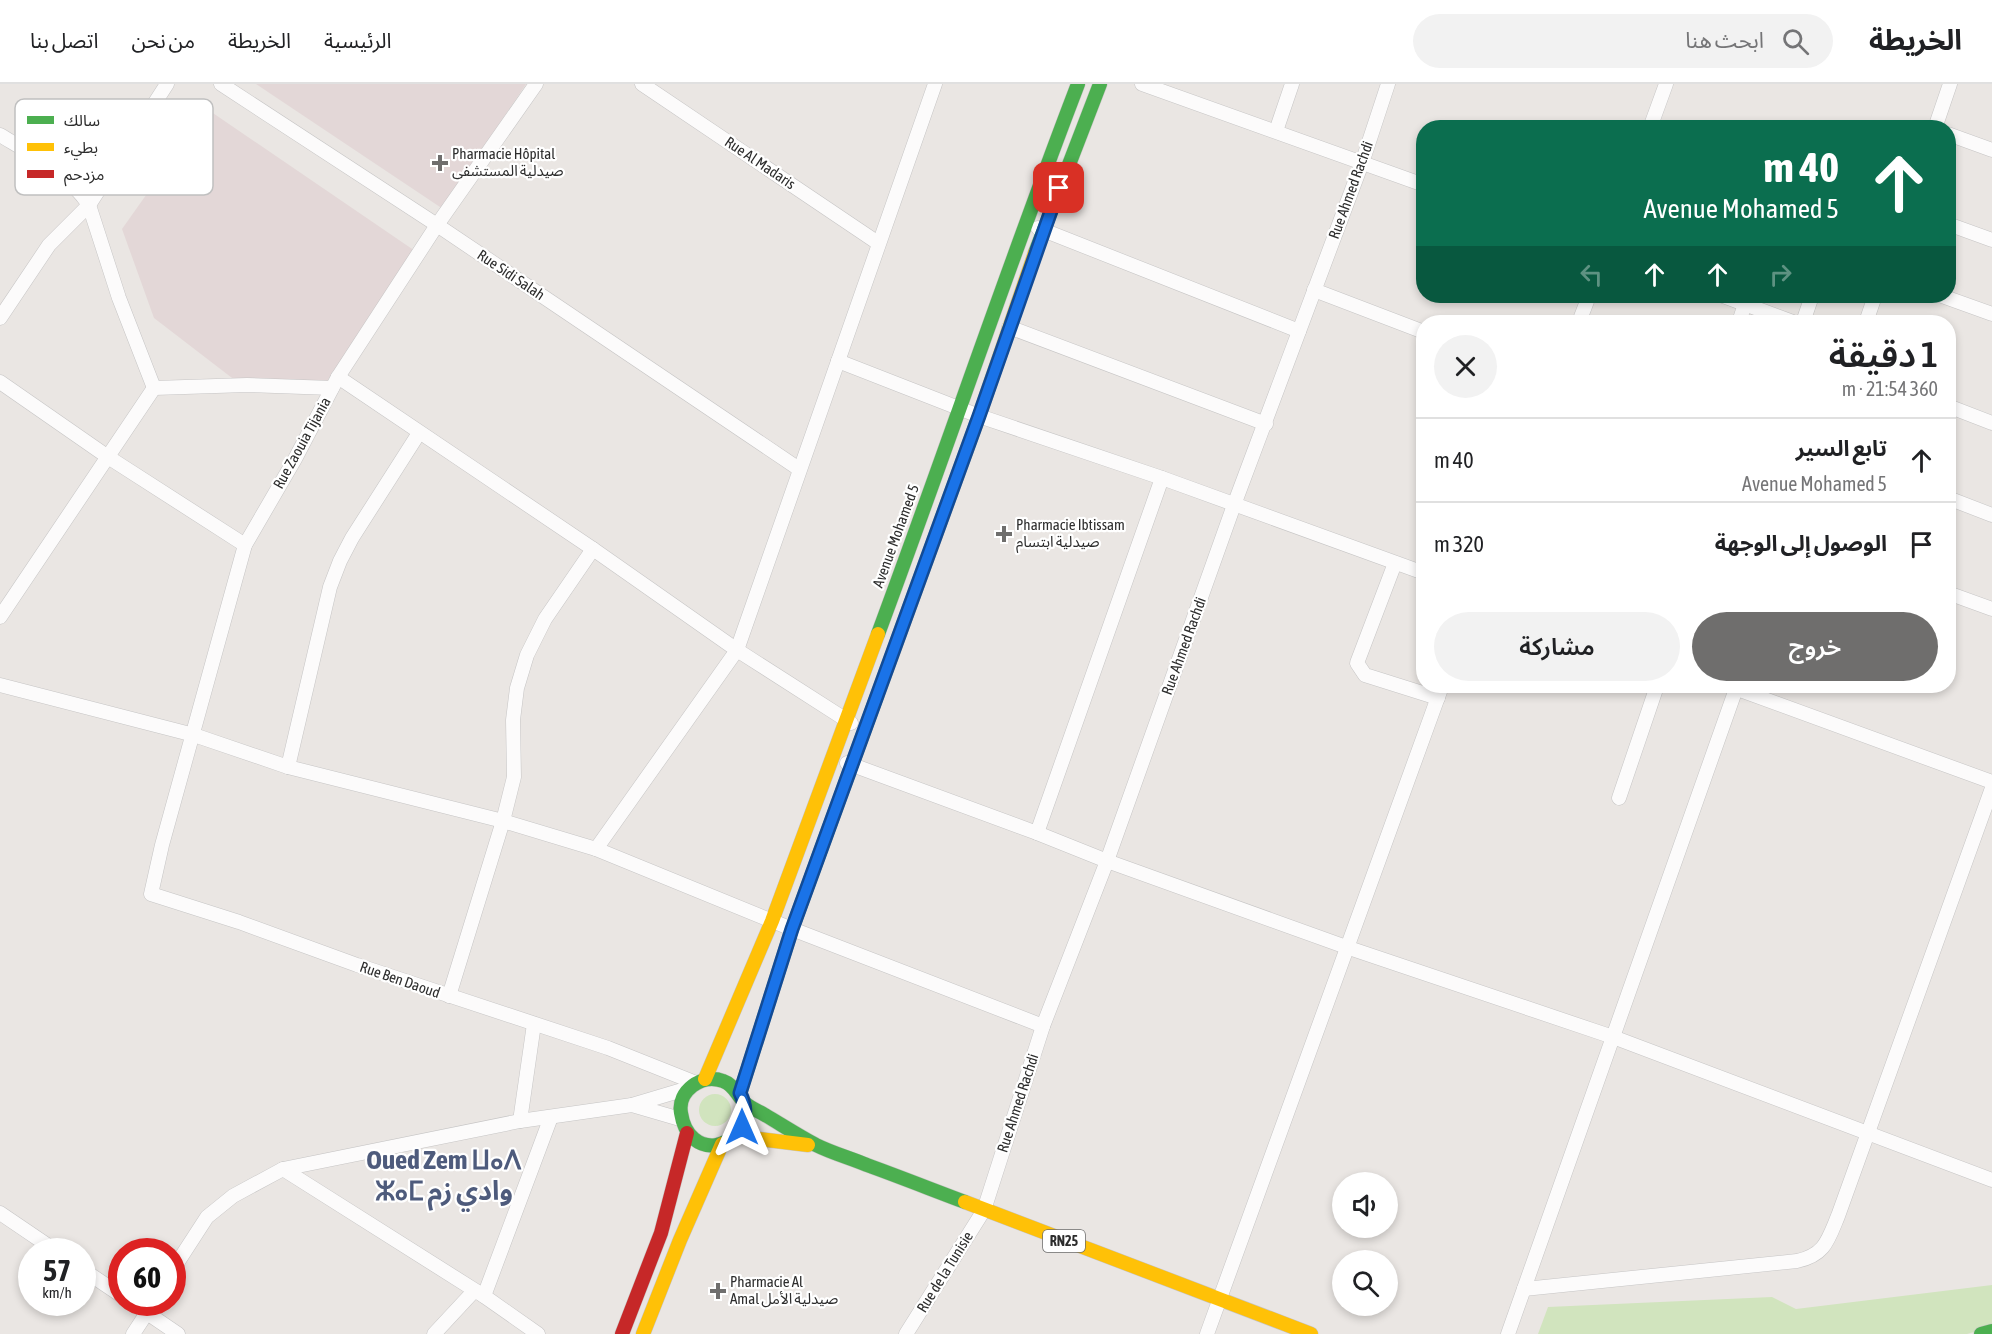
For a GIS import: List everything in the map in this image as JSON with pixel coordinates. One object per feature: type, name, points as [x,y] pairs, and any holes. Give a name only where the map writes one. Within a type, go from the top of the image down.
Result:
[{"type":"main road","name":"Avenue Mohamed 5","points":[[697,1083],[741,999],[772,921],[961,409],[1025,223],[1078,84]]},
{"type":"main road","points":[[697,1083],[681,1102],[680,1119],[687,1133],[697,1141],[709,1145],[722,1144],[735,1136],[744,1121],[742,1098],[765,1011],[792,929],[979,416],[1043,230],[1100,84]]},
{"type":"main road","name":"RN25","points":[[697,1083],[725,1081],[742,1098],[818,1146],[1311,1334]]},
{"type":"main road","points":[[622,1334],[661,1233],[687,1133]]},
{"type":"main road","name":"RN25","points":[[735,1136],[818,1146]]},
{"type":"main road","points":[[643,1334],[680,1240],[722,1144]]},
{"type":"main road","points":[[1981,1334],[1992,1331]]},
{"type":"street","points":[[157,99],[167,84]]},
{"type":"street","name":"Rue Sidi Salah","points":[[221,84],[437,225],[799,469]]},
{"type":"street","name":"Rue Zaouia Tijania","points":[[162,845],[245,545],[296,459],[335,383],[437,225],[536,84]]},
{"type":"street","name":"Rue Al Madaris","points":[[642,84],[878,243]]},
{"type":"street","points":[[596,849],[737,650],[935,84]]},
{"type":"street","points":[[1142,84],[1416,182]]},
{"type":"street","points":[[1276,131],[1292,84]]},
{"type":"street","name":"Rue Ahmed Rachdi","points":[[984,1210],[1042,1026],[1107,861],[1234,505],[1362,164],[1388,84]]},
{"type":"street","points":[[1653,120],[1666,84]]},
{"type":"street","points":[[1938,120],[1950,84]]},
{"type":"street","points":[[0,135],[15,145]]},
{"type":"street","points":[[1956,137],[1992,150]]},
{"type":"street","points":[[82,195],[89,205],[119,298],[154,388]]},
{"type":"street","points":[[0,318],[49,245],[89,205],[95,195]]},
{"type":"street","points":[[1025,223],[1299,331]]},
{"type":"street","points":[[1956,227],[1992,240]]},
{"type":"street","points":[[1314,290],[1416,329]]},
{"type":"street","points":[[1956,301],[1992,314]]},
{"type":"street","points":[[1741,315],[1745,304],[1774,315]]},
{"type":"street","points":[[1009,327],[1266,424]]},
{"type":"street","points":[[838,361],[979,416],[1162,478],[1416,570]]},
{"type":"street","points":[[0,382],[108,457],[245,545]]},
{"type":"street","points":[[154,388],[335,383],[419,433],[593,549],[737,650],[863,730]]},
{"type":"street","points":[[2,611],[154,388]]},
{"type":"street","points":[[1956,409],[1992,423]]},
{"type":"street","points":[[288,767],[330,586],[340,561],[419,433]]},
{"type":"street","points":[[1037,833],[1162,478]]},
{"type":"street","points":[[1956,501],[1992,515]]},
{"type":"street","points":[[449,996],[503,821],[514,777],[513,720],[517,688],[527,655],[545,618],[593,549]]},
{"type":"street","points":[[1395,563],[1357,663],[1365,675],[1416,687]]},
{"type":"street","points":[[1956,597],[1992,609]]},
{"type":"street","points":[[0,685],[194,735],[288,767],[503,821],[596,849],[792,929],[1042,1026]]},
{"type":"street","points":[[1207,1334],[1440,693]]},
{"type":"street","points":[[1619,798],[1655,693]]},
{"type":"street","points":[[1508,1334],[1732,693]]},
{"type":"street","points":[[1750,693],[1992,782]]},
{"type":"street","points":[[833,758],[1107,861],[1349,948],[1613,1037],[1867,1135],[1992,1180]]},
{"type":"street","points":[[1524,1288],[1810,1258],[1818,1254],[1826,1244],[1867,1135],[1992,788]]},
{"type":"street","name":"Rue Ben Daoud","points":[[162,845],[151,894],[608,1048],[697,1083]]},
{"type":"street","points":[[520,1121],[534,1024]]},
{"type":"street","points":[[186,1249],[207,1217],[233,1196],[283,1169],[520,1121],[632,1105],[697,1083]]},
{"type":"street","points":[[632,1105],[680,1119]]},
{"type":"street","points":[[434,1334],[479,1293],[551,1117]]},
{"type":"street","points":[[283,1169],[479,1293],[538,1334]]},
{"type":"street","name":"Rue de la Tunisie","points":[[906,1334],[984,1210]]},
{"type":"street","points":[[0,1213],[37,1238]]},
{"type":"street","points":[[133,1334],[144,1316]]},
{"type":"street","points":[[159,1316],[178,1334]]},
{"type":"shaded area","points":[[256,84],[526,84],[443,209]]},
{"type":"shaded area","points":[[213,113],[418,253],[327,381],[236,381],[154,318],[122,229],[146,195],[213,195]]},
{"type":"green space","points":[[715,1094],[726,1099],[731,1110],[726,1121],[715,1126],[704,1121],[699,1110],[704,1099]]},
{"type":"green space","points":[[1992,1285],[1992,1327],[1967,1334],[1538,1334],[1548,1307],[1772,1297],[1796,1309]]},
{"type":"traffic: fast","points":[[878,634],[1078,84]]},
{"type":"traffic: fast","points":[[1035,253],[1100,84]]},
{"type":"traffic: fast","points":[[740,1093],[792,929],[877,696]]},
{"type":"traffic: fast","points":[[745,1103],[743,1120],[736,1133],[727,1141],[716,1145],[704,1144],[694,1139],[686,1128],[681,1113],[683,1098],[693,1086],[707,1080],[723,1081],[730,1085],[749,1106],[816,1145],[965,1202]]},
{"type":"traffic: fast","points":[[1981,1334],[1992,1331]]},
{"type":"traffic: slow","points":[[877,696],[979,416],[1035,253]]},
{"type":"traffic: slow","points":[[705,1079],[772,921],[878,634]]},
{"type":"traffic: slow","points":[[735,1136],[808,1145]]},
{"type":"traffic: slow","points":[[643,1334],[680,1240],[722,1144]]},
{"type":"traffic: slow","points":[[965,1202],[1311,1334]]},
{"type":"traffic: jam","points":[[622,1334],[661,1233],[687,1133]]},
{"type":"place","name":"Pharmacie Hôpital صيدلية المستشفى","points":[[440,163]]},
{"type":"place","name":"Pharmacie Ibtissam صيدلية ابتسام","points":[[1004,534]]},
{"type":"place","name":"Pharmacie Al Amal صيدلية الأمل","points":[[718,1291]]},
{"type":"district","name":"Oued Zem ⵡⴰⴷ ⵣⴰⵎ وادي زم","points":[[444,1176]]},
{"type":"route","points":[[742,1127],[746,1115],[745,1103],[740,1093],[792,929],[979,416],[1059,188]]}]
